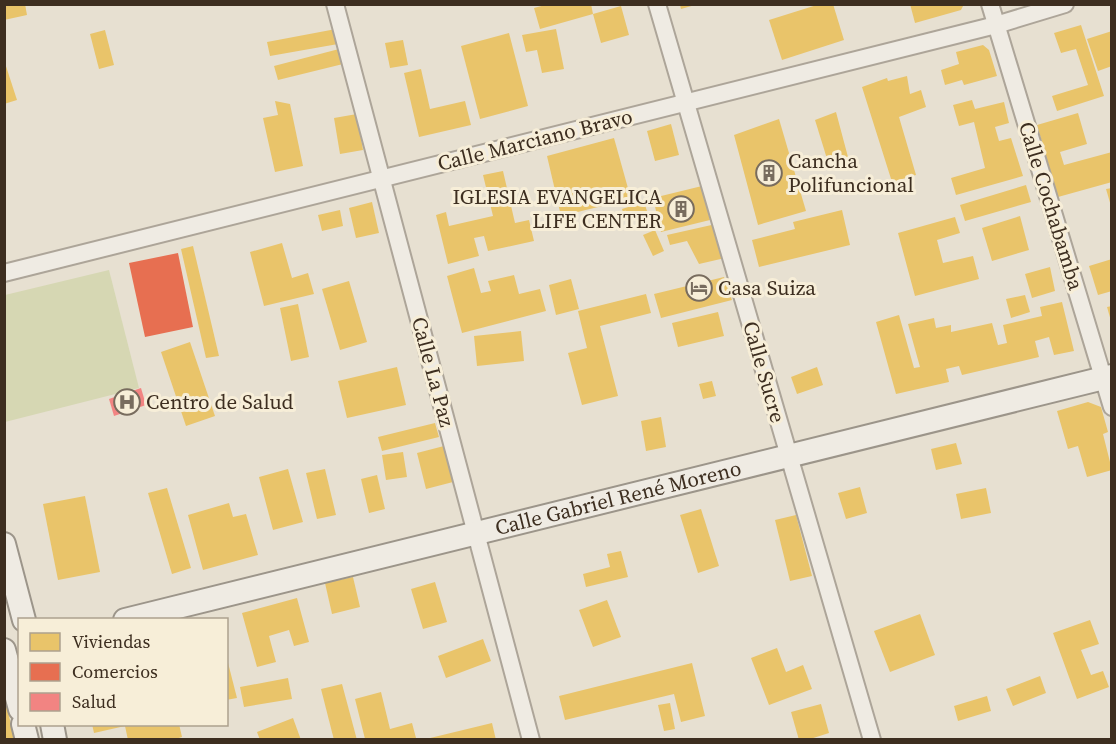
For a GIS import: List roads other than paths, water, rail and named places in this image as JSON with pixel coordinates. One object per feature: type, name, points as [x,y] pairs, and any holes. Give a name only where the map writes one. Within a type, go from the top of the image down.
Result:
[{"type":"street","name":"Calle La Paz","points":[[335,4],[531,740]]},
{"type":"street","name":"Calle Sucre","points":[[657,4],[872,740]]},
{"type":"street","name":"Calle Cochabamba","points":[[990,4],[1107,377],[1112,407]]},
{"type":"street","name":"Calle Marciano Bravo","points":[[4,273],[996,26],[1065,4]]},
{"type":"street","name":"Calle Gabriel René Moreno","points":[[133,618],[1107,377]]},
{"type":"street","points":[[4,544],[23,618]]},
{"type":"street","points":[[4,650],[18,702]]},
{"type":"place","name":"Cancha Polifuncional","points":[[769,173]]},
{"type":"place","name":"IGLESIA EVANGELICA LIFE CENTER","points":[[681,209]]},
{"type":"place","name":"Casa Suiza","points":[[699,288]]},
{"type":"place","name":"Centro de Salud","points":[[127,402]]}]
